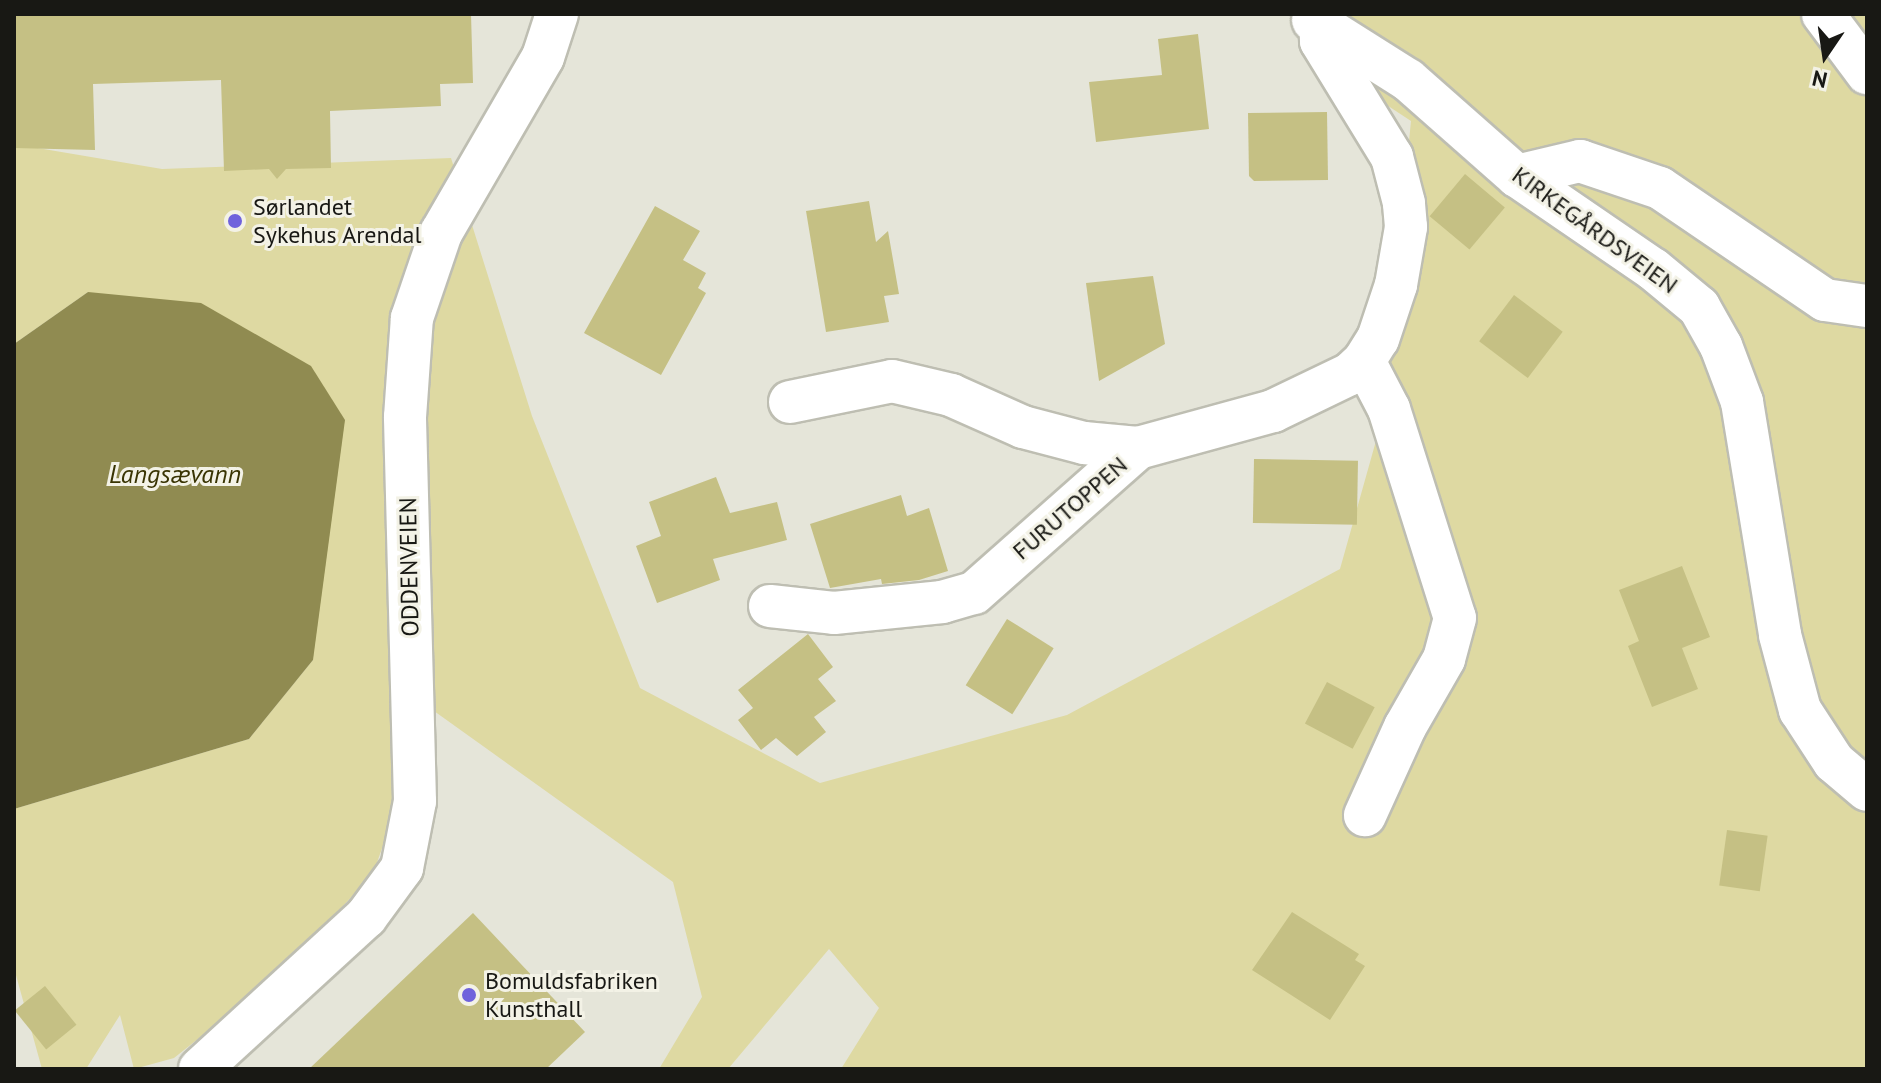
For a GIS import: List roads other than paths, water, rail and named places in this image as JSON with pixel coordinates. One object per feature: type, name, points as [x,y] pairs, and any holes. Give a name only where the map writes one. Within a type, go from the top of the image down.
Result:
[{"type":"street","name":"ODDENVEIEN","points":[[200,1069],[366,917],[402,868],[415,801],[405,417],[412,318],[441,233],[543,57],[557,14]]},
{"type":"street","points":[[1823,14],[1867,73]]},
{"type":"street","name":"KIRKEGÅRDSVEIEN","points":[[1313,17],[1408,80],[1517,176],[1653,269],[1699,307],[1721,346],[1742,402],[1780,635],[1800,710],[1834,762],[1867,790]]},
{"type":"street","name":"FURUTOPPEN","points":[[770,606],[834,613],[942,602],[974,593],[1138,448],[1273,411],[1350,374],[1364,361],[1378,339],[1396,285],[1406,227],[1404,203],[1392,157],[1321,41],[1313,17]]},
{"type":"street","points":[[1517,176],[1580,161],[1660,188],[1825,300],[1867,306]]},
{"type":"street","points":[[1364,361],[1389,409],[1455,618],[1444,659],[1405,727],[1365,815]]},
{"type":"street","points":[[790,402],[892,381],[951,395],[1023,427],[1084,443],[1138,448]]},
{"type":"water","name":"Langsævann","points":[[88,292],[201,303],[311,366],[345,420],[313,660],[249,739],[14,809],[14,344]]},
{"type":"place","name":"Sørlandet Sykehus Arendal","points":[[235,221]]},
{"type":"place","name":"Bomuldsfabriken Kunsthall","points":[[469,995]]}]
